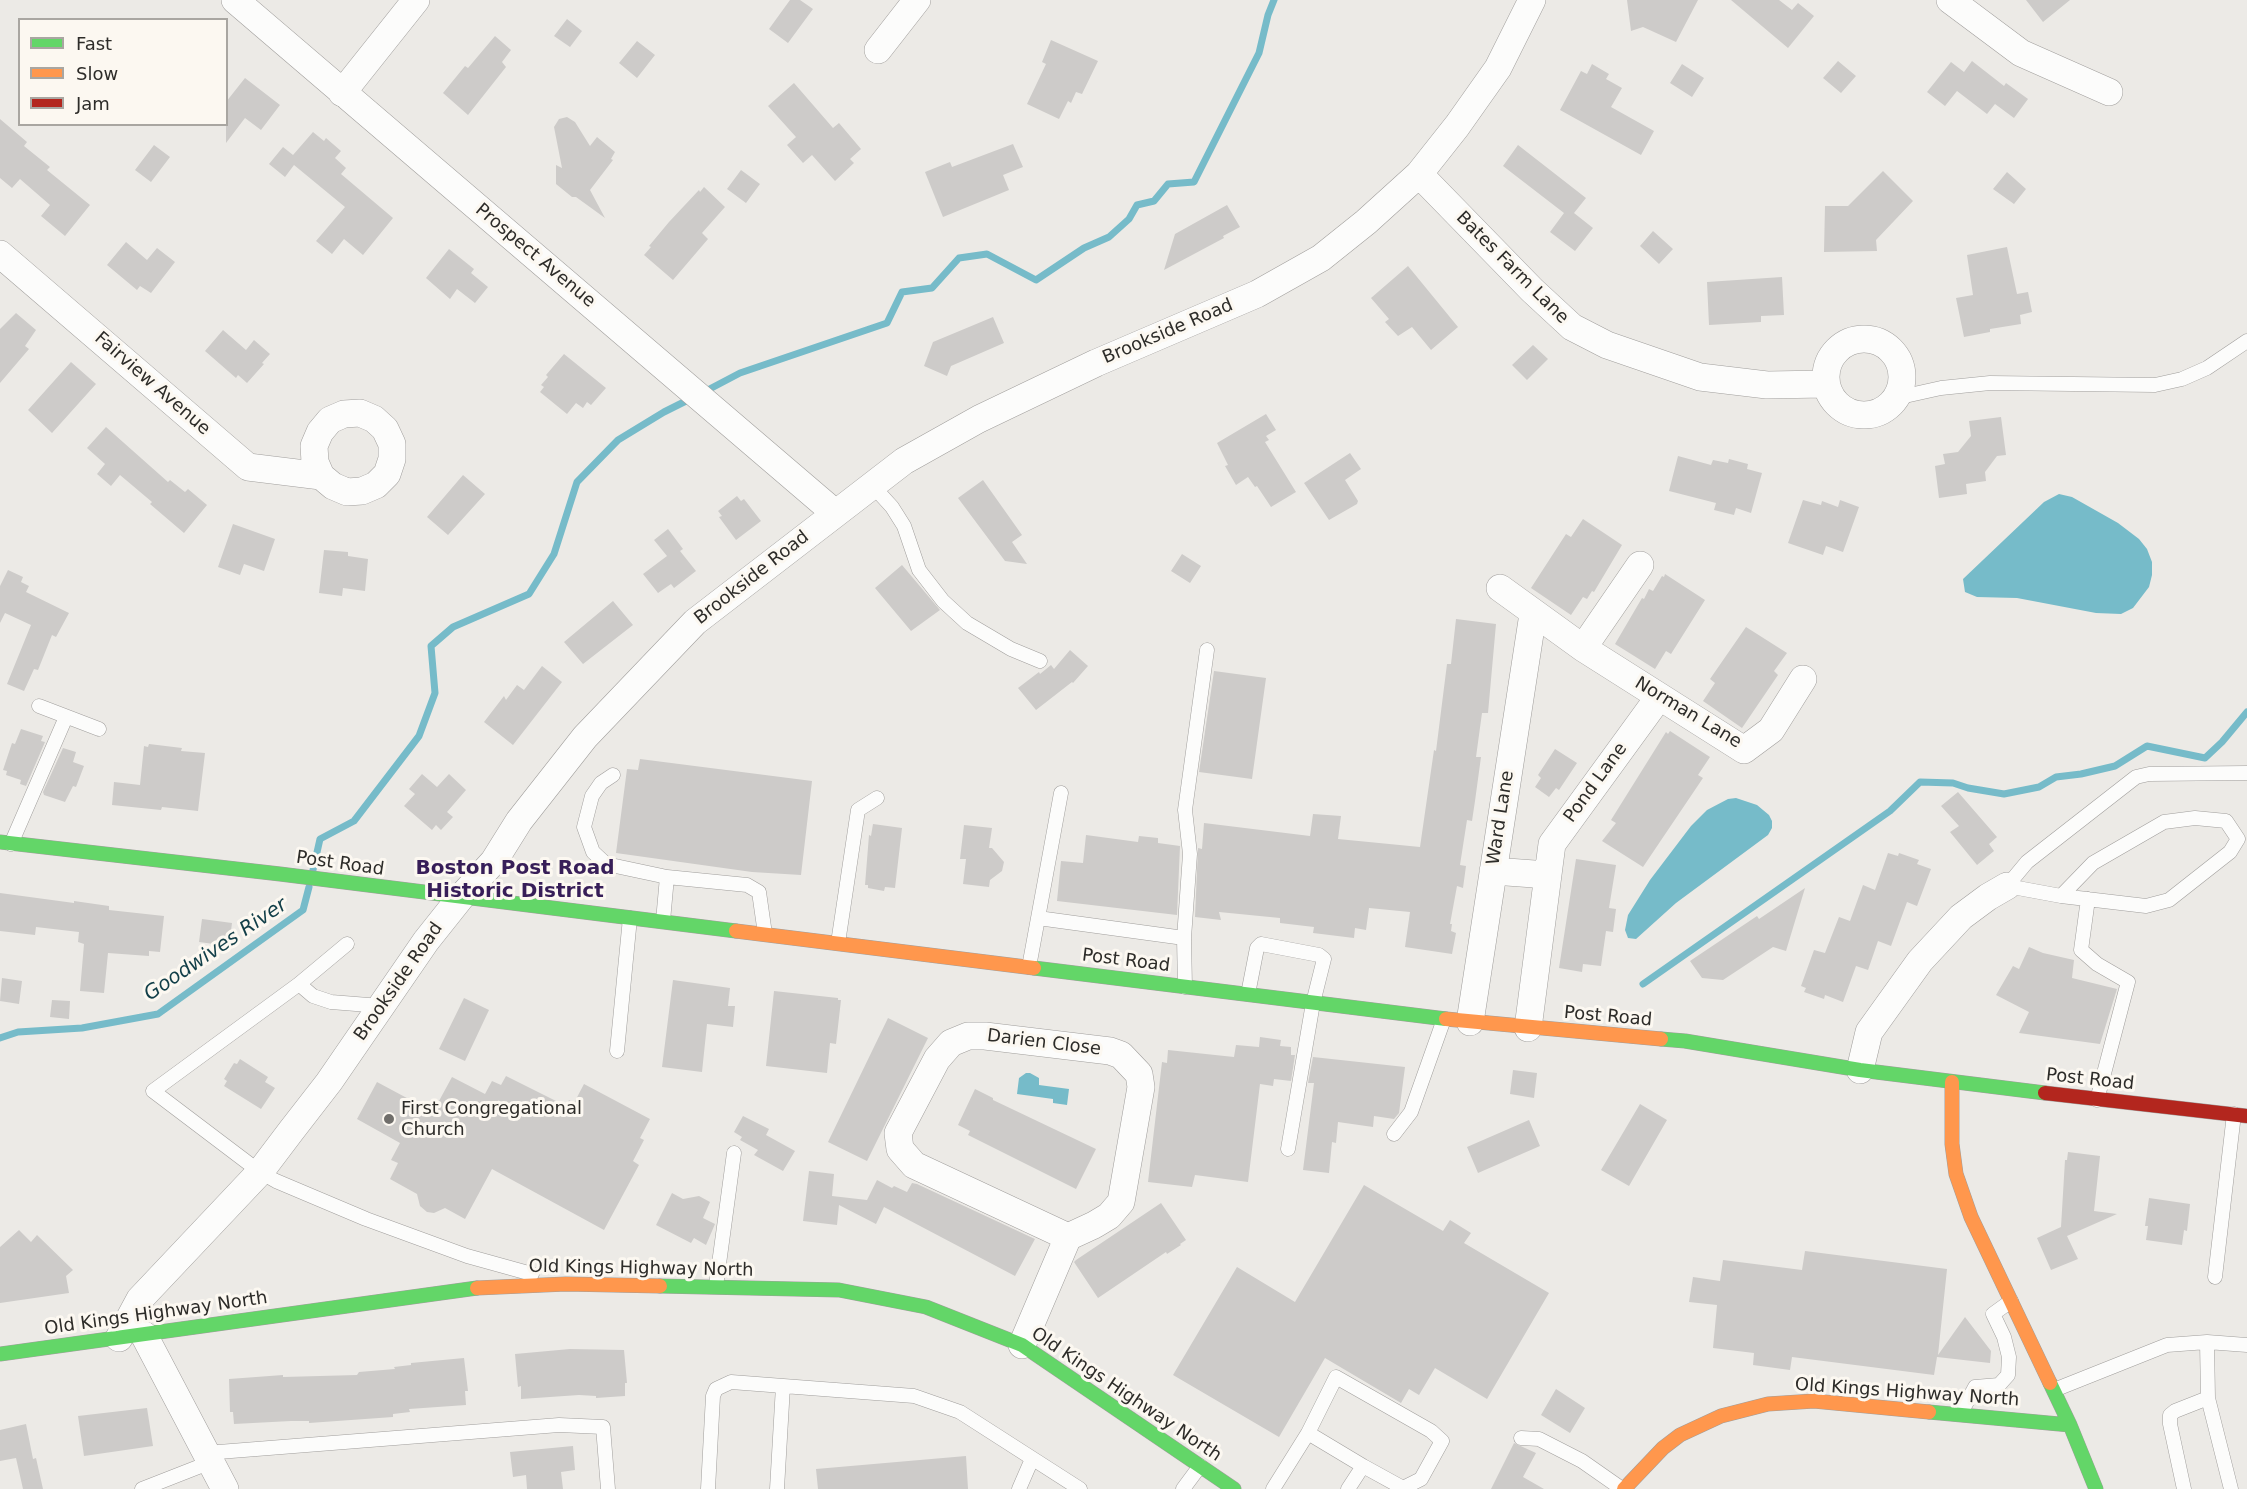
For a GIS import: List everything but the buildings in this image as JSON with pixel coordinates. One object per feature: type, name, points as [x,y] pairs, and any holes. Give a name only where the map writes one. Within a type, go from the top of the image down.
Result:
[{"type":"main road","name":"Post Road","points":[[6,843],[280,874],[1457,1021],[1685,1041],[1860,1070],[2097,1100],[2240,1115]]},
{"type":"main road","points":[[1952,1082],[1952,1144],[1956,1174],[1971,1217],[2054,1390],[2096,1489]]},
{"type":"main road","name":"Old Kings Highway North","points":[[0,1354],[132,1337],[465,1287],[566,1284],[839,1290],[926,1307],[1022,1345],[1234,1489]]},
{"type":"main road","name":"Old Kings Highway North","points":[[1623,1489],[1663,1448],[1680,1435],[1721,1416],[1768,1404],[1814,1401],[2070,1425]]},
{"type":"street","name":"Prospect Avenue","points":[[235,0],[835,513]]},
{"type":"street","points":[[342,93],[416,0]]},
{"type":"street","points":[[878,50],[917,0]]},
{"type":"street","name":"Brookside Road","points":[[132,1337],[140,1299],[260,1172],[329,1082],[426,941],[461,897],[494,861],[519,821],[585,737],[695,622],[904,461],[973,422],[1096,363],[1257,294],[1321,258],[1366,222],[1419,174],[1498,68],[1532,0]]},
{"type":"street","points":[[1950,0],[2021,53],[2109,92]]},
{"type":"street","name":"Bates Farm Lane","points":[[1419,174],[1572,327],[1606,345],[1700,377],[1767,385],[1825,384]]},
{"type":"street","name":"Fairview Avenue","points":[[4,266],[248,467],[321,476]]},
{"type":"street","points":[[1856,338],[1871,338],[1885,344],[1896,355],[1902,369],[1902,384],[1896,398],[1885,409],[1871,415],[1856,415],[1842,409],[1831,398],[1825,384],[1825,369],[1831,355],[1842,344],[1856,338]]},
{"type":"street","points":[[1583,648],[1640,565]]},
{"type":"street","name":"Norman Lane","points":[[1500,588],[1583,648],[1744,750],[1771,730],[1803,679]]},
{"type":"street","name":"Ward Lane","points":[[1457,1021],[1493,871],[1533,614]]},
{"type":"street","name":"Pond Lane","points":[[1528,1028],[1552,844],[1659,697]]},
{"type":"street","points":[[1493,871],[1548,875]]},
{"type":"street","points":[[1860,1070],[1869,1032],[1920,961],[1961,917],[2007,886]]},
{"type":"street","name":"Darien Close","points":[[968,1036],[985,1036],[1110,1051],[1121,1055],[1139,1074],[1141,1087],[1121,1202],[1109,1216],[1068,1237],[914,1166],[900,1149],[898,1133],[937,1059],[951,1043],[968,1036]]},
{"type":"street","points":[[1022,1345],[1068,1237]]},
{"type":"street","points":[[132,1337],[208,1457],[225,1489]]},
{"type":"lane","points":[[1896,398],[1941,388],[1990,383],[2155,385],[2182,379],[2207,368],[2247,341]]},
{"type":"lane","points":[[872,485],[904,526],[919,570],[943,601],[967,623],[1011,649],[1040,661]]},
{"type":"lane","points":[[1185,987],[1184,938],[1190,854],[1185,810],[1207,650]]},
{"type":"lane","points":[[39,706],[99,729]]},
{"type":"lane","points":[[6,843],[66,717]]},
{"type":"lane","points":[[2061,896],[2093,863],[2164,822],[2195,818],[2226,821],[2238,839],[2230,852],[2169,900],[2146,906],[2061,896],[2007,886],[2027,862],[2136,777],[2149,774],[2247,772]]},
{"type":"lane","points":[[613,775],[601,783],[592,796],[585,827],[593,852],[606,864],[667,877],[747,885],[759,892],[765,936]]},
{"type":"lane","points":[[1029,967],[1061,793]]},
{"type":"lane","points":[[837,944],[858,810],[877,798]]},
{"type":"lane","points":[[663,922],[667,877]]},
{"type":"lane","points":[[2088,899],[2081,950],[2097,964],[2128,982],[2097,1100]]},
{"type":"lane","points":[[617,1051],[630,918]]},
{"type":"lane","points":[[1038,918],[1184,938]]},
{"type":"lane","points":[[347,944],[298,984],[153,1091],[260,1172],[366,1219],[467,1256],[566,1284]]},
{"type":"lane","points":[[1248,994],[1257,948],[1264,944],[1322,956],[1324,962],[1313,1003],[1288,1149]]},
{"type":"lane","points":[[298,984],[313,996],[331,1002],[381,1006]]},
{"type":"lane","points":[[1394,1134],[1411,1112],[1457,1021]]},
{"type":"lane","points":[[2215,1277],[2240,1115]]},
{"type":"lane","points":[[716,1286],[734,1153]]},
{"type":"lane","points":[[1960,1414],[1975,1387],[1999,1385],[2008,1376],[2009,1357],[2004,1337],[1993,1314],[2011,1301]]},
{"type":"lane","points":[[2054,1390],[2167,1345],[2207,1342],[2247,1345]]},
{"type":"lane","points":[[2207,1342],[2208,1398],[2231,1489]]},
{"type":"lane","points":[[1273,1489],[1308,1433],[1336,1377],[1431,1431],[1442,1441],[1421,1479],[1403,1488],[1308,1433]]},
{"type":"lane","points":[[708,1489],[711,1404],[716,1389],[732,1382],[914,1396],[960,1412],[1080,1489]]},
{"type":"lane","points":[[777,1489],[783,1386]]},
{"type":"lane","points":[[2184,1489],[2170,1416],[2175,1411],[2208,1398]]},
{"type":"lane","points":[[142,1489],[208,1457],[559,1425],[603,1427],[608,1489]]},
{"type":"lane","points":[[1521,1438],[1539,1439],[1582,1461],[1623,1489]]},
{"type":"lane","points":[[1019,1489],[1032,1459]]},
{"type":"lane","points":[[1183,1489],[1200,1466]]},
{"type":"lane","points":[[1348,1489],[1363,1466]]},
{"type":"water","points":[[2059,494],[2072,497],[2118,523],[2139,539],[2147,549],[2152,562],[2152,575],[2149,587],[2133,608],[2121,614],[2096,613],[2017,598],[1977,597],[1965,592],[1963,579],[2044,502]]},
{"type":"water","points":[[1736,798],[1757,805],[1769,815],[1772,828],[1768,835],[1676,903],[1636,939],[1628,938],[1625,930],[1628,915],[1650,880],[1691,826],[1707,810],[1728,799]]},
{"type":"water","points":[[1026,1073],[1039,1078],[1039,1085],[1069,1089],[1067,1105],[1053,1103],[1053,1099],[1017,1094],[1019,1078]]},
{"type":"waterway","name":"Goodwives River","points":[[702,393],[740,373],[887,323],[902,292],[932,288],[959,258],[987,254],[1036,280],[1084,248],[1109,237],[1129,219],[1137,205],[1154,201],[1168,184],[1194,182],[1259,53],[1274,0]]},
{"type":"waterway","name":"Goodwives River","points":[[313,870],[320,839],[354,821],[419,736],[435,693],[431,646],[453,627],[529,594],[554,554],[577,482],[618,440],[692,398]]},
{"type":"waterway","points":[[1643,984],[1890,811],[1920,782],[1953,783],[2004,794],[2039,787],[2056,777],[2115,766],[2147,746],[2205,758],[2247,712]]},
{"type":"waterway","name":"Goodwives River","points":[[0,1038],[18,1032],[82,1028],[158,1014],[303,910],[309,887]]},
{"type":"traffic: fast","points":[[0,842],[280,874],[736,931]]},
{"type":"traffic: fast","points":[[1034,968],[1446,1019]]},
{"type":"traffic: fast","points":[[1661,1039],[1860,1070],[2045,1093]]},
{"type":"traffic: fast","points":[[660,1286],[839,1290],[926,1307],[1022,1345],[1234,1489]]},
{"type":"traffic: fast","points":[[0,1354],[477,1288]]},
{"type":"traffic: fast","points":[[2050,1383],[2096,1489]]},
{"type":"traffic: fast","points":[[1929,1412],[2070,1425]]},
{"type":"traffic: slow","points":[[736,931],[1034,968]]},
{"type":"traffic: slow","points":[[1446,1019],[1661,1039]]},
{"type":"traffic: slow","points":[[1952,1082],[1952,1144],[1956,1174],[1971,1217],[2050,1383]]},
{"type":"traffic: slow","points":[[477,1288],[566,1284],[660,1286]]},
{"type":"traffic: slow","points":[[1624,1489],[1663,1448],[1680,1435],[1721,1416],[1768,1404],[1814,1401],[1929,1412]]},
{"type":"traffic: jam","points":[[2045,1093],[2247,1116]]},
{"type":"place","name":"First Congregational Church","points":[[389,1119]]},
{"type":"district","name":"Boston Post Road Historic District","points":[[515,880]]}]
